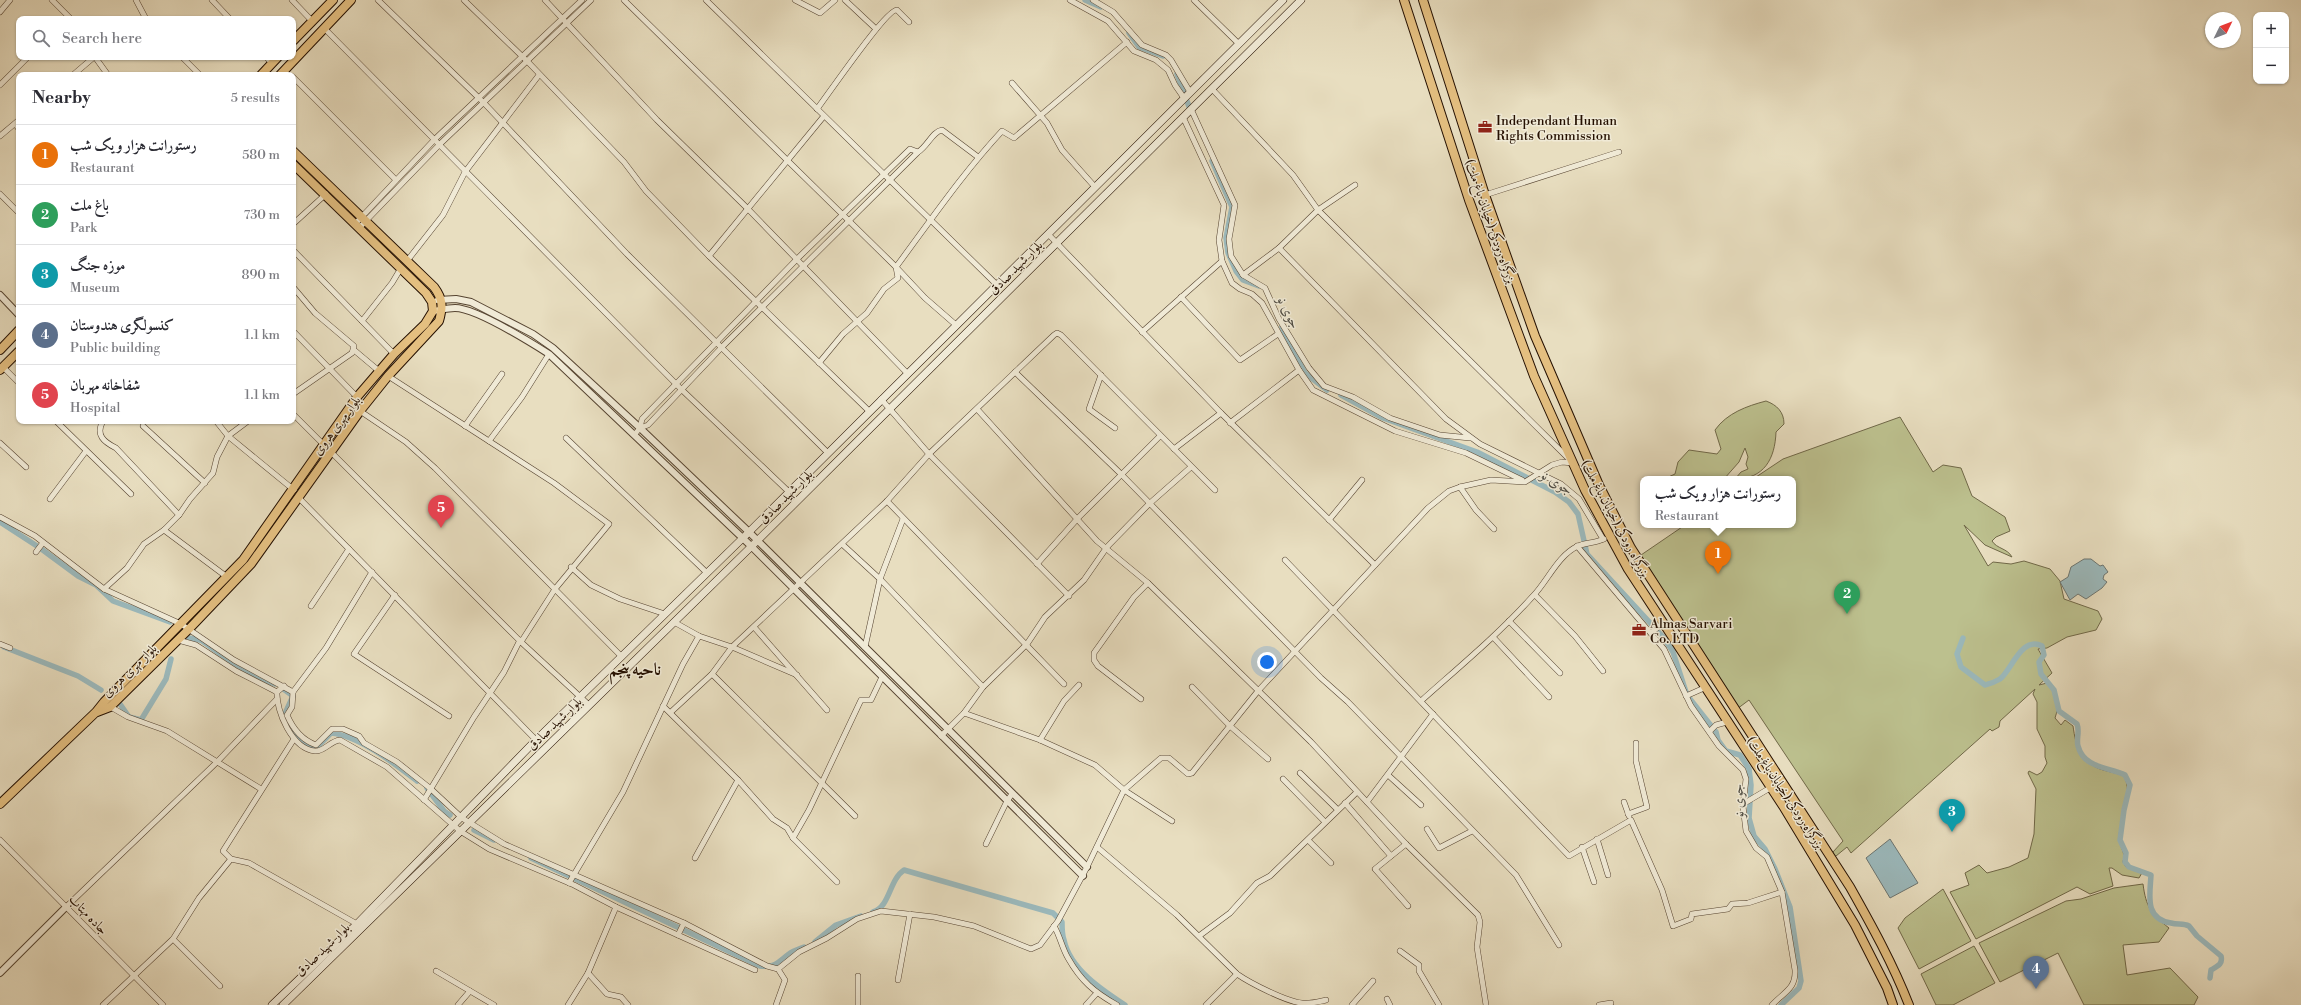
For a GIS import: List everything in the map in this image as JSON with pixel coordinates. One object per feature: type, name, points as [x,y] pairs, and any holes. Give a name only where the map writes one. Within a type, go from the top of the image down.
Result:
[{"type":"main road","points":[[296,38],[333,0]]},
{"type":"main road","points":[[286,72],[324,28],[351,0]]},
{"type":"main road","name":"بلوار شهید صادق","points":[[272,1005],[357,924],[462,818],[536,740],[706,572],[749,532],[996,284],[1283,0]]},
{"type":"main road","name":"بزرگراه رودکی (خیابان باغ ملت)","points":[[1404,0],[1469,200],[1534,376],[1606,538],[1661,625],[1770,788],[1855,925],[1887,988],[1893,1005]]},
{"type":"main road","name":"بزرگراه رودکی (خیابان باغ ملت)","points":[[1423,0],[1486,195],[1536,336],[1599,485],[1631,548],[1850,887],[1877,934],[1909,1005]]},
{"type":"main road","name":"بلوار شهید صادق","points":[[283,1005],[758,540],[1212,89],[1296,1]]},
{"type":"main road","points":[[264,72],[275,60]]},
{"type":"main road","points":[[296,154],[365,218],[434,287],[442,300],[443,310]]},
{"type":"main road","points":[[296,167],[358,225],[426,293],[432,302],[433,311]]},
{"type":"main road","name":"بلوار مهری هروی","points":[[0,804],[96,712],[107,704],[178,640],[251,564],[299,498],[330,451],[360,411],[388,376],[439,321],[443,310]]},
{"type":"main road","name":"بلوار مهری هروی","points":[[107,704],[242,560],[294,490],[323,445],[357,397],[394,354],[425,324],[433,311]]},
{"type":"main road","points":[[0,350],[16,333]]},
{"type":"main road","points":[[2,368],[16,353]]},
{"type":"street","points":[[0,12],[10,0]]},
{"type":"street","points":[[52,0],[67,16]]},
{"type":"street","points":[[136,0],[144,16]]},
{"type":"street","points":[[212,0],[227,16]]},
{"type":"street","points":[[292,0],[312,21]]},
{"type":"street","points":[[378,0],[504,123],[627,254],[828,453]]},
{"type":"street","points":[[464,0],[528,62],[624,162],[646,191],[709,256],[869,411]]},
{"type":"street","points":[[544,0],[563,18],[657,120],[747,208],[856,323],[907,373]]},
{"type":"street","points":[[365,218],[396,180],[435,139],[582,0]]},
{"type":"street","points":[[358,225],[440,144],[528,62],[591,0]]},
{"type":"street","points":[[624,0],[896,267],[925,298],[956,325]]},
{"type":"street","points":[[706,0],[996,284]]},
{"type":"street","points":[[795,0],[820,13],[835,0]]},
{"type":"street","points":[[845,0],[876,29]]},
{"type":"street","points":[[1070,0],[1108,21],[1134,51],[1156,60],[1168,70],[1175,85],[1184,98]]},
{"type":"street","points":[[1093,0],[1113,12],[1142,45],[1166,55],[1171,60],[1190,92]]},
{"type":"street","points":[[1194,0],[1239,44]]},
{"type":"street","points":[[817,109],[876,29],[894,10],[909,22]]},
{"type":"street","points":[[324,28],[681,389],[789,492]]},
{"type":"street","points":[[819,363],[843,334],[856,323],[884,289],[898,278],[896,267],[932,221],[954,186],[1002,131],[1014,138],[1127,42]]},
{"type":"street","points":[[0,85],[25,60]]},
{"type":"street","points":[[77,72],[91,60]]},
{"type":"street","points":[[97,60],[106,72]]},
{"type":"street","points":[[185,60],[197,72]]},
{"type":"street","points":[[269,60],[272,63]]},
{"type":"street","points":[[407,260],[444,215],[465,172],[504,123],[539,75]]},
{"type":"street","points":[[296,80],[396,180]]},
{"type":"street","points":[[1012,83],[1040,115],[1062,150],[1095,187]]},
{"type":"street","points":[[1212,89],[1294,176],[1318,210],[1514,402],[1572,463]]},
{"type":"street","points":[[1191,109],[1235,205],[1229,239],[1231,256],[1243,275],[1265,288],[1279,319],[1309,368],[1324,386],[1353,397],[1390,418],[1440,435],[1470,438]]},
{"type":"street","points":[[709,256],[824,116]]},
{"type":"street","points":[[1183,117],[1224,205],[1219,240],[1222,261],[1232,283],[1240,290],[1252,294],[1262,303],[1299,370],[1318,394],[1395,431],[1466,453],[1525,482]]},
{"type":"street","points":[[0,136],[16,123]]},
{"type":"street","points":[[640,428],[648,425],[681,389],[762,307],[889,180],[923,149],[940,129],[978,157]]},
{"type":"street","points":[[635,434],[640,428],[642,419],[716,341],[841,214],[910,149],[918,152]]},
{"type":"street","points":[[1486,195],[1619,152]]},
{"type":"street","points":[[1243,275],[1279,248],[1318,210],[1355,184]]},
{"type":"street","points":[[0,194],[16,209]]},
{"type":"street","points":[[296,221],[326,194]]},
{"type":"street","points":[[1048,234],[1230,423],[1375,565]]},
{"type":"street","points":[[1279,248],[1446,419],[1470,438],[1561,484],[1579,499],[1606,538],[1592,544],[1578,546],[1553,568],[1535,595],[1493,637],[1421,701]]},
{"type":"street","points":[[296,253],[394,354]]},
{"type":"street","points":[[1142,332],[1222,261]]},
{"type":"street","points":[[362,321],[401,268]]},
{"type":"street","points":[[296,291],[315,313],[352,343],[354,350],[379,371]]},
{"type":"street","points":[[0,295],[16,312]]},
{"type":"street","points":[[1181,297],[1240,360],[1278,334]]},
{"type":"street","points":[[432,302],[456,299],[471,302],[533,334],[553,348],[758,540],[947,730],[1087,867]]},
{"type":"street","points":[[433,311],[455,308],[469,311],[526,340],[549,354],[635,434],[751,546],[1083,876]]},
{"type":"street","points":[[671,712],[712,674],[732,647],[887,501],[929,454],[1057,333],[1101,375],[1215,490]]},
{"type":"street","points":[[296,334],[357,397]]},
{"type":"street","points":[[296,392],[330,370],[354,350]]},
{"type":"street","points":[[489,441],[522,397],[549,354]]},
{"type":"street","points":[[2,368],[16,380]]},
{"type":"street","points":[[1230,423],[1299,370]]},
{"type":"street","points":[[1015,372],[1121,474],[1295,652],[1348,702],[1516,875],[1559,945]]},
{"type":"street","points":[[465,426],[502,374]]},
{"type":"street","points":[[1101,375],[1089,409],[1115,428]]},
{"type":"street","points":[[388,376],[554,483],[608,524],[571,567],[555,590],[521,641],[504,672],[490,692],[424,800]]},
{"type":"street","points":[[881,399],[929,454],[1069,596]]},
{"type":"street","points":[[977,409],[1026,465],[1078,518],[1097,541],[1107,547],[1148,584],[1310,742],[1406,844],[1478,916],[1480,922],[1477,947],[1486,1005]]},
{"type":"street","points":[[360,411],[406,442],[434,468],[622,656]]},
{"type":"street","points":[[1174,449],[1221,413]]},
{"type":"street","points":[[296,417],[521,641],[589,705]]},
{"type":"street","points":[[59,424],[131,494]]},
{"type":"street","points":[[102,424],[100,432],[103,441],[116,448],[180,514]]},
{"type":"street","points":[[218,424],[228,436],[294,490]]},
{"type":"street","points":[[104,589],[127,568],[144,544],[164,530],[180,514],[190,499],[213,473],[217,457],[228,436],[244,424]]},
{"type":"street","points":[[143,426],[205,483]]},
{"type":"street","points":[[1038,564],[1078,518],[1160,436]]},
{"type":"street","points":[[566,438],[706,572]]},
{"type":"street","points":[[0,443],[26,467]]},
{"type":"street","points":[[50,499],[86,451]]},
{"type":"street","points":[[778,969],[799,952],[827,938],[857,919],[881,911],[910,914],[974,926],[1031,949],[1040,945],[1058,921],[1060,914],[1083,876],[1124,790],[1161,758],[1169,758],[1190,775],[1258,692],[1333,609],[1428,508],[1449,491],[1460,487],[1491,480],[1525,482],[1537,473],[1557,463],[1572,463]]},
{"type":"street","points":[[941,736],[964,713],[983,687],[1027,644],[1045,617],[1069,596],[1084,580],[1107,547],[1149,504],[1191,466]]},
{"type":"street","points":[[1329,520],[1362,480]]},
{"type":"street","points":[[1460,487],[1476,510],[1494,529]]},
{"type":"street","points":[[299,498],[536,740]]},
{"type":"street","points":[[887,501],[1027,644],[1064,684]]},
{"type":"street","points":[[0,517],[34,536],[42,544],[104,589],[181,624],[234,660],[293,692]]},
{"type":"street","points":[[865,648],[880,579],[903,519]]},
{"type":"street","points":[[164,530],[227,577]]},
{"type":"street","points":[[36,552],[42,544]]},
{"type":"street","points":[[842,544],[880,579],[983,687]]},
{"type":"street","points":[[1578,546],[1652,632],[1674,667],[1687,696],[1713,728],[1719,746],[1743,770],[1746,779],[1746,831],[1756,848],[1767,857],[1782,892],[1788,921],[1796,981],[1772,1005]]},
{"type":"street","points":[[311,606],[349,549]]},
{"type":"street","points":[[1285,560],[1569,856],[1582,847],[1631,820]]},
{"type":"street","points":[[571,567],[591,585],[620,599],[665,614]]},
{"type":"street","points":[[372,572],[326,648],[293,692],[292,706],[286,715],[291,726],[307,742],[316,745],[332,728],[343,729],[359,736],[364,743],[397,762],[429,791],[469,823],[518,850],[684,923],[766,966],[778,969],[785,980],[776,1005]]},
{"type":"street","points":[[1141,699],[1098,666],[1094,660],[1094,653],[1134,596],[1148,584]]},
{"type":"street","points":[[395,595],[354,654],[449,716]]},
{"type":"street","points":[[1535,595],[1575,636],[1604,671]]},
{"type":"street","points":[[1509,621],[1560,673]]},
{"type":"street","points":[[674,622],[699,636],[732,647],[797,675]]},
{"type":"street","points":[[1652,632],[1661,625]]},
{"type":"street","points":[[754,627],[827,710]]},
{"type":"street","points":[[569,882],[622,792],[683,664],[699,636]]},
{"type":"street","points":[[1493,637],[1549,697]]},
{"type":"street","points":[[178,640],[196,645],[236,671],[277,692]]},
{"type":"street","points":[[0,644],[10,648]]},
{"type":"street","points":[[712,674],[855,816]]},
{"type":"street","points":[[793,838],[822,783],[861,700],[871,700],[882,677]]},
{"type":"street","points":[[1040,740],[1064,701],[1079,685]]},
{"type":"street","points":[[284,686],[277,692],[277,699],[284,722],[294,739],[314,751],[321,750],[332,741],[340,740],[387,767],[460,831],[489,849],[569,882],[616,907],[755,970]]},
{"type":"street","points":[[1192,688],[1230,726],[1268,759]]},
{"type":"street","points":[[1687,696],[1704,688]]},
{"type":"street","points":[[0,974],[66,907],[217,762],[277,699]]},
{"type":"street","points":[[107,704],[128,717],[167,731],[262,789]]},
{"type":"street","points":[[663,706],[671,712],[738,780],[773,819],[787,828],[793,838],[837,882]]},
{"type":"street","points":[[964,713],[1040,740],[1095,765],[1124,790],[1172,821]]},
{"type":"street","points":[[1367,802],[1433,714]]},
{"type":"street","points":[[1713,728],[1727,722]]},
{"type":"street","points":[[294,739],[223,852],[232,859],[249,863],[357,924]]},
{"type":"street","points":[[1628,814],[1647,807],[1636,761],[1636,743]]},
{"type":"street","points":[[1300,773],[1338,810]]},
{"type":"street","points":[[1388,775],[1421,804]]},
{"type":"street","points":[[695,858],[738,780]]},
{"type":"street","points":[[1283,780],[1325,822]]},
{"type":"street","points":[[1746,803],[1770,788]]},
{"type":"street","points":[[1199,936],[1230,913],[1257,884],[1270,876],[1357,792]]},
{"type":"street","points":[[986,844],[1007,801],[1012,794]]},
{"type":"street","points":[[1624,802],[1662,890],[1673,926],[1691,919],[1692,914],[1728,909],[1732,904],[1748,903],[1782,892]]},
{"type":"street","points":[[1345,803],[1390,856]]},
{"type":"street","points":[[1427,829],[1439,848],[1472,831]]},
{"type":"street","points":[[1597,839],[1608,874]]},
{"type":"street","name":"جاده مهتاب","points":[[0,840],[163,1005]]},
{"type":"street","points":[[1308,840],[1331,863]]},
{"type":"street","points":[[1406,844],[1375,869],[1408,906]]},
{"type":"street","points":[[1097,847],[1199,936],[1237,974],[1249,982],[1300,1003],[1314,1004],[1326,1000]]},
{"type":"street","points":[[1582,847],[1594,882]]},
{"type":"street","points":[[103,1005],[133,975],[173,939],[199,898],[232,859]]},
{"type":"street","points":[[568,1005],[588,973],[616,907]]},
{"type":"street","points":[[898,980],[910,914]]},
{"type":"street","points":[[678,935],[684,923]]},
{"type":"street","points":[[1054,926],[1067,957],[1096,994],[1117,1005]]},
{"type":"street","points":[[173,939],[220,986]]},
{"type":"street","points":[[1400,950],[1419,965],[1419,972],[1439,1005]]},
{"type":"street","points":[[436,970],[494,1005]]},
{"type":"street","points":[[588,973],[607,994],[621,998],[628,1005]]},
{"type":"street","points":[[1206,1005],[1237,974]]},
{"type":"street","points":[[858,976],[858,1005]]},
{"type":"street","points":[[1352,1005],[1373,981]]},
{"type":"street","points":[[458,1005],[470,991]]},
{"type":"street","points":[[1086,1005],[1096,994]]},
{"type":"street","points":[[1386,999],[1390,1005]]},
{"type":"street","points":[[1599,1005],[1610,1003]]},
{"type":"green space","points":[[1766,401],[1779,410],[1784,420],[1784,424],[1776,432],[1773,451],[1766,466],[1754,475],[1738,476],[1741,472],[1748,469],[1746,464],[1748,457],[1745,448],[1739,462],[1727,476],[1671,476],[1675,474],[1678,462],[1689,450],[1717,454],[1721,449],[1715,430],[1725,419],[1752,405]]},
{"type":"green space","points":[[1900,417],[1933,472],[1943,465],[1961,468],[1972,496],[2005,517],[2010,531],[1996,537],[1992,541],[2012,557],[1985,545],[1964,525],[1988,566],[1993,562],[2011,564],[2024,561],[2050,569],[2060,581],[2064,599],[2098,611],[2102,619],[2096,630],[2067,637],[2047,648],[2038,649],[2052,673],[2039,685],[2047,683],[2053,691],[2057,704],[2055,718],[2061,725],[2065,720],[2073,726],[2080,753],[2084,759],[2095,767],[2124,776],[2127,783],[2127,798],[2119,839],[2123,853],[2123,862],[2126,867],[2143,871],[2139,878],[2122,875],[2112,868],[2109,868],[2113,886],[2090,894],[2077,887],[1976,939],[1950,892],[1969,885],[1965,873],[1979,865],[1987,873],[2009,867],[2028,858],[2034,834],[2036,789],[2028,773],[2029,771],[2037,775],[2042,772],[2047,763],[2045,757],[2045,746],[2037,729],[2037,702],[2033,694],[2035,689],[2000,721],[1999,727],[1992,731],[1990,729],[1851,853],[1847,847],[1836,856],[1832,855],[1843,841],[1749,700],[1737,709],[1641,555],[1681,528],[1796,528],[1796,476],[1758,476],[1783,459]]},
{"type":"green space","points":[[2143,884],[2150,909],[2169,928],[2159,942],[2123,945],[2127,975],[2170,968],[2198,997],[2194,1005],[2084,1005],[2058,953],[2000,982],[1979,943],[2066,901],[2081,899],[2114,888]]},
{"type":"green space","points":[[1943,889],[1971,941],[1919,969],[1898,928],[1905,918]]},
{"type":"green space","points":[[1974,946],[1995,983],[1953,1005],[1936,1005],[1921,974]]},
{"type":"water","points":[[2084,559],[2091,559],[2100,566],[2103,565],[2108,572],[2104,575],[2103,579],[2107,582],[2102,588],[2086,599],[2078,594],[2070,600],[2060,582],[2068,577],[2071,567]]},
{"type":"water","points":[[1890,839],[1918,883],[1890,898],[1866,858]]},
{"type":"waterway","points":[[1085,0],[1101,7]]},
{"type":"waterway","points":[[1129,33],[1139,47],[1163,56]]},
{"type":"waterway","points":[[1177,74],[1191,112]]},
{"type":"waterway","name":"جوی نو","points":[[1212,161],[1232,207],[1226,238],[1228,253],[1236,271],[1243,280],[1259,286]]},
{"type":"waterway","name":"جوی نو","points":[[1282,327],[1305,373],[1327,390]]},
{"type":"waterway","name":"جوی نو","points":[[1341,395],[1383,418],[1477,452],[1555,492],[1569,502],[1578,514],[1587,554],[1664,638],[1673,652],[1686,692]]},
{"type":"waterway","points":[[0,522],[40,548],[78,576],[96,585],[113,601],[170,622]]},
{"type":"waterway","points":[[189,638],[200,640]]},
{"type":"waterway","points":[[198,638],[244,670],[275,684]]},
{"type":"waterway","points":[[1963,638],[1957,654],[1961,667],[1985,685],[2000,679],[2023,649],[2029,645],[2035,644],[2042,646],[2044,655],[2039,662],[2041,674],[2054,690],[2059,711],[2077,724],[2078,746],[2081,754],[2086,759],[2098,766],[2125,775],[2130,785],[2124,810],[2120,840],[2126,853],[2125,862],[2129,867],[2151,875],[2150,905],[2156,917],[2162,921],[2189,926],[2197,936],[2221,956],[2221,963],[2211,970],[2210,978]]},
{"type":"waterway","points":[[4,647],[78,676],[101,690]]},
{"type":"waterway","points":[[120,704],[129,717],[141,720],[166,679],[171,659]]},
{"type":"waterway","points":[[282,688],[293,696],[284,716],[290,727],[301,740],[316,748],[331,733],[342,735],[376,751],[417,781]]},
{"type":"waterway","name":"جوی نو","points":[[1690,699],[1716,732],[1718,740],[1726,751],[1740,755],[1749,769],[1751,785],[1749,818],[1754,836],[1765,849],[1775,869],[1790,907],[1801,981],[1799,988],[1781,1005]]},
{"type":"waterway","points":[[427,788],[444,811],[450,815]]},
{"type":"waterway","points":[[474,830],[494,840]]},
{"type":"waterway","points":[[531,858],[760,966],[773,965],[796,950],[804,947]]},
{"type":"waterway","points":[[873,912],[883,905],[895,880],[904,870],[1053,913],[1062,922],[1063,936],[1067,951],[1080,969],[1088,978],[1125,1005]]},
{"type":"waterway","points":[[815,942],[836,925],[861,916]]},
{"type":"place","name":"Independant Human Rights Commission","points":[[1485,127]]},
{"type":"place","name":"شفاخانه مهربان","points":[[441,528]]},
{"type":"place","name":"رستورانت هزار و یک شب","points":[[1718,574]]},
{"type":"place","name":"باغ ملت","points":[[1847,614]]},
{"type":"place","name":"Almas Sarvari Co. LTD","points":[[1639,630]]},
{"type":"place","name":"موزه جنگ","points":[[1952,832]]},
{"type":"place","name":"کنسولگری هندوستان","points":[[2036,989]]},
{"type":"district","name":"ناحیه پنجم","points":[[635,669]]}]
